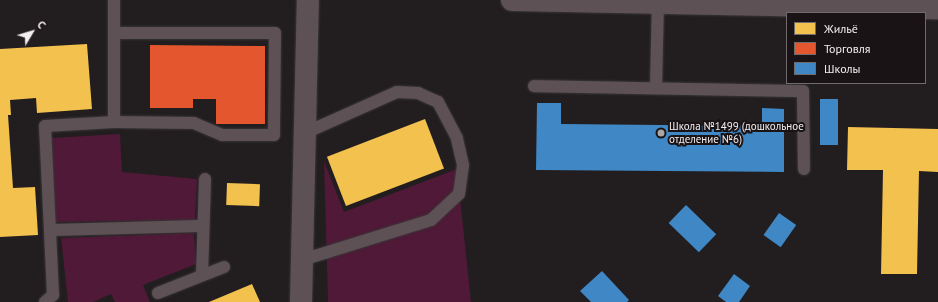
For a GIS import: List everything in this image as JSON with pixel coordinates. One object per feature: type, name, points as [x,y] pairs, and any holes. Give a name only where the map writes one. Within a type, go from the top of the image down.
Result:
[{"type":"street","points":[[301,302],[308,0]]},
{"type":"street","points":[[512,0],[658,1],[938,8]]},
{"type":"lane","points":[[114,0],[114,122]]},
{"type":"lane","points":[[656,88],[658,1]]},
{"type":"lane","points":[[45,302],[53,295],[45,126],[114,122],[194,123],[222,135],[274,135],[275,33],[114,33]]},
{"type":"lane","points":[[534,86],[803,91],[804,169]]},
{"type":"lane","points":[[302,260],[430,220],[459,194],[463,165],[457,138],[438,102],[418,93],[397,92],[305,133]]},
{"type":"lane","points":[[202,276],[202,226],[205,179]]},
{"type":"lane","points":[[50,230],[202,226]]},
{"type":"lane","points":[[158,294],[224,266]]},
{"type":"shaded area","points":[[120,134],[122,172],[197,179],[195,220],[55,222],[52,138]]},
{"type":"shaded area","points":[[324,161],[344,212],[457,169],[471,302],[328,302]]},
{"type":"shaded area","points":[[194,233],[196,264],[143,285],[150,302],[115,302],[111,294],[93,302],[68,302],[61,238]]},
{"type":"building: Жильё","points":[[87,44],[92,109],[37,113],[36,98],[10,100],[11,115],[8,115],[13,188],[35,187],[38,235],[0,237],[0,49]]},
{"type":"building: Жильё","points":[[425,119],[444,168],[346,206],[327,157]]},
{"type":"building: Жильё","points":[[848,127],[938,129],[938,172],[919,171],[917,274],[881,274],[883,170],[847,170]]},
{"type":"building: Жильё","points":[[227,183],[260,184],[259,206],[226,205]]},
{"type":"building: Жильё","points":[[252,284],[260,302],[209,302]]},
{"type":"building: Торговля","points":[[150,45],[265,46],[265,124],[216,124],[216,99],[193,99],[193,108],[150,108]]},
{"type":"building: Школы","points":[[820,99],[838,99],[838,145],[820,145]]},
{"type":"building: Школы","points":[[537,103],[561,103],[561,124],[762,126],[762,108],[784,109],[784,172],[536,170]]},
{"type":"building: Школы","points":[[686,205],[716,234],[699,252],[669,223]]},
{"type":"building: Школы","points":[[779,213],[796,225],[781,247],[764,235]]},
{"type":"building: Школы","points":[[602,271],[629,300],[627,302],[591,302],[580,291]]},
{"type":"building: Школы","points":[[734,274],[750,286],[739,302],[726,302],[718,296]]},
{"type":"place","name":"Школа №1499 (дошкольное отделение №6)","points":[[661,133]]}]
